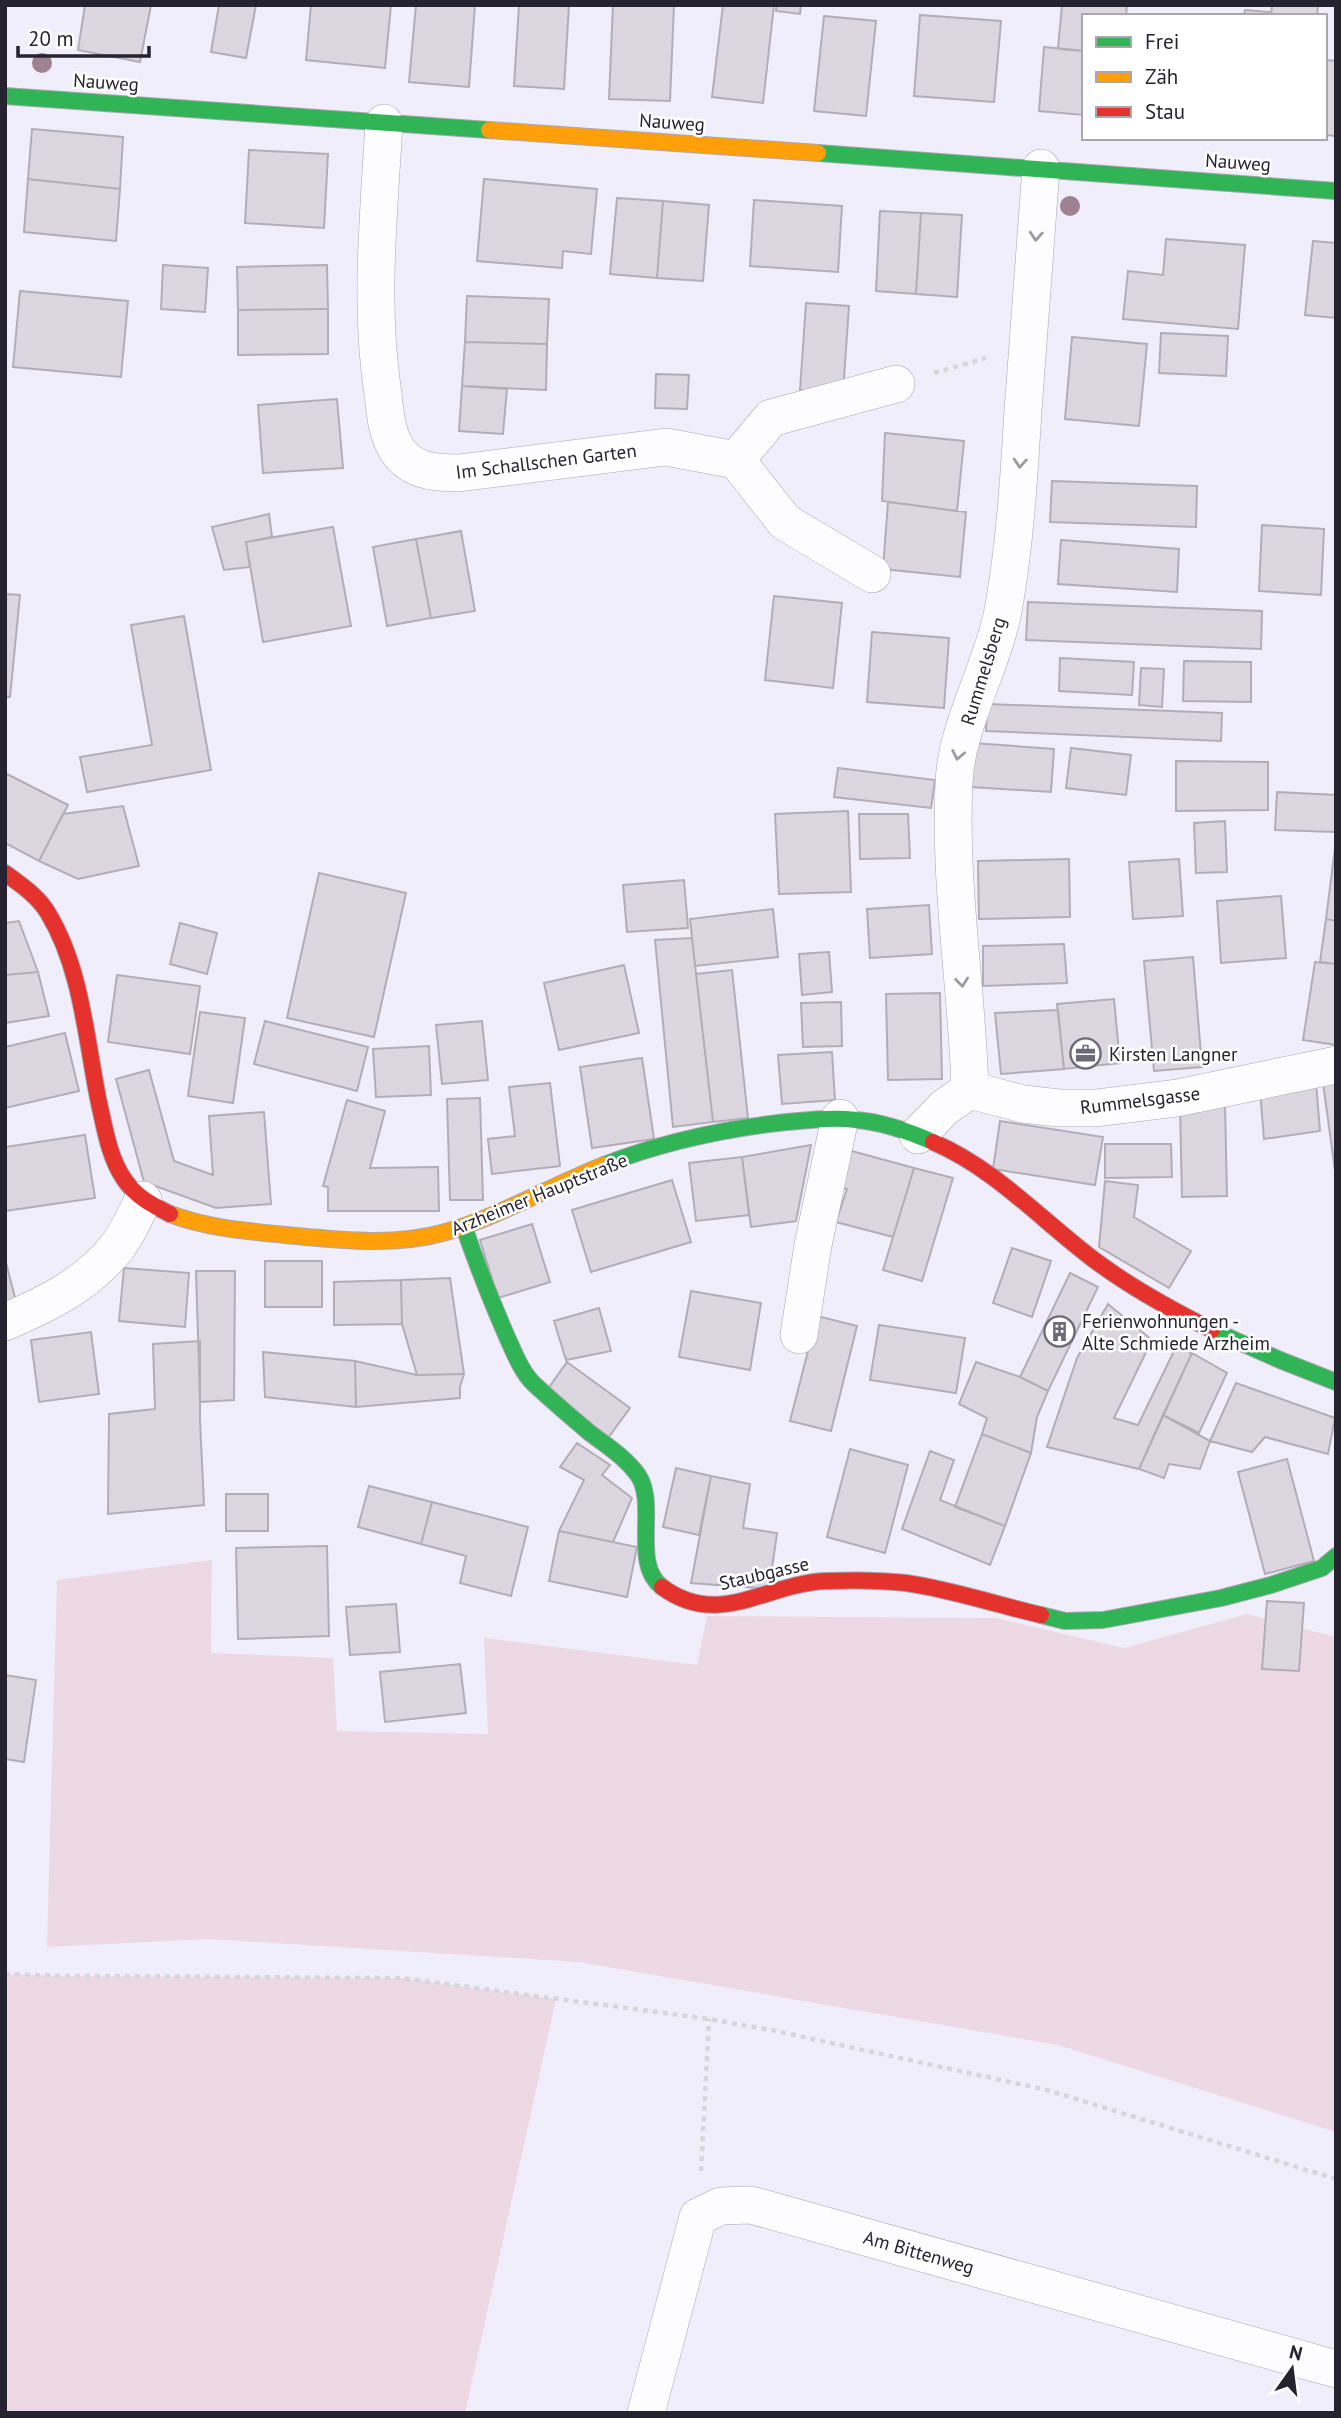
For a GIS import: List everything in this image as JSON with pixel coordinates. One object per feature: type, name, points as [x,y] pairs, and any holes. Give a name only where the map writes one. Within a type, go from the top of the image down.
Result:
[{"type":"street","name":"Nauweg","points":[[5,96],[1336,191]]},
{"type":"street","name":"Im Schallschen Garten","points":[[384,123],[377,250],[378,366],[388,428],[396,447],[412,465],[433,473],[459,473],[666,447],[736,460]]},
{"type":"street","name":"Rummelsberg","points":[[970,1090],[969,1038],[952,860],[954,780],[961,741],[995,647],[1009,574],[1041,168]]},
{"type":"street","points":[[872,574],[785,522],[736,460],[771,418],[896,384]]},
{"type":"street","name":"Arzheimer Hauptstraße","points":[[5,873],[40,901],[60,938],[75,990],[108,1143],[119,1172],[143,1200],[177,1216],[219,1228],[328,1239],[418,1238],[464,1227],[621,1159],[666,1145],[757,1126],[840,1118],[886,1125],[918,1135],[969,1162],[1001,1183],[1119,1278],[1245,1345],[1336,1382]]},
{"type":"street","name":"Rummelsgasse","points":[[970,1090],[1023,1104],[1096,1108],[1177,1098],[1336,1065]]},
{"type":"street","points":[[918,1135],[945,1107],[970,1090]]},
{"type":"street","points":[[799,1335],[813,1245],[840,1118]]},
{"type":"street","points":[[5,1322],[58,1297],[91,1275],[117,1247],[143,1200]]},
{"type":"street","name":"Staubgasse","points":[[464,1227],[483,1284],[517,1358],[531,1381],[587,1431],[622,1457],[640,1478],[645,1503],[648,1569],[654,1581],[677,1598],[705,1605],[727,1605],[800,1584],[825,1581],[905,1583],[1065,1621],[1103,1620],[1210,1601],[1271,1585],[1322,1568],[1336,1556]]},
{"type":"street","name":"Am Bittenweg","points":[[698,2217],[721,2206],[751,2205],[1336,2369]]},
{"type":"street","points":[[646,2413],[698,2217]]},
{"type":"path","points":[[896,384],[993,356]]},
{"type":"path","points":[[5,1974],[401,1978],[709,2019],[1047,2090],[1336,2179]]},
{"type":"path","points":[[698,2217],[709,2019]]},
{"type":"shaded area","points":[[212,1560],[211,1653],[333,1658],[337,1731],[488,1734],[484,1638],[697,1665],[707,1616],[996,1618],[1124,1648],[1247,1614],[1336,1637],[1336,2132],[1058,2045],[579,1962],[208,1939],[47,1947],[57,1580]]},
{"type":"shaded area","points":[[5,1974],[401,1978],[556,1999],[465,2413],[5,2413]]},
{"type":"building","points":[[85,5],[151,5],[140,62],[78,50]]},
{"type":"building","points":[[219,5],[256,5],[246,58],[211,52]]},
{"type":"building","points":[[311,5],[391,5],[385,68],[306,60]]},
{"type":"building","points":[[416,5],[475,5],[469,87],[409,82]]},
{"type":"building","points":[[519,5],[569,5],[564,89],[514,86]]},
{"type":"building","points":[[613,5],[674,5],[670,101],[609,99]]},
{"type":"building","points":[[723,5],[774,5],[763,103],[712,97]]},
{"type":"building","points":[[777,5],[801,5],[800,14],[776,11]]},
{"type":"building","points":[[1062,5],[1127,5],[1126,14],[1082,14],[1082,51],[1058,49]]},
{"type":"building","points":[[1272,5],[1318,5],[1317,14],[1271,14]]},
{"type":"building","points":[[1245,10],[1269,12],[1269,14],[1244,14]]},
{"type":"building","points":[[920,15],[1001,21],[994,102],[914,96]]},
{"type":"building","points":[[824,16],[876,21],[866,116],[814,111]]},
{"type":"building","points":[[1044,47],[1082,51],[1082,115],[1039,111]]},
{"type":"building","points":[[1327,60],[1336,61],[1336,136],[1327,135]]},
{"type":"building","points":[[32,129],[123,137],[120,189],[28,179]]},
{"type":"building","points":[[249,150],[328,154],[324,228],[245,223]]},
{"type":"building","points":[[28,179],[120,189],[116,241],[24,232]]},
{"type":"building","points":[[484,179],[597,189],[591,254],[563,251],[562,268],[477,261]]},
{"type":"building","points":[[617,198],[663,201],[657,278],[610,274]]},
{"type":"building","points":[[754,200],[842,206],[838,272],[750,266]]},
{"type":"building","points":[[663,201],[709,205],[703,281],[657,278]]},
{"type":"building","points":[[880,211],[921,213],[916,294],[876,291]]},
{"type":"building","points":[[921,213],[962,215],[957,297],[916,294]]},
{"type":"building","points":[[1166,239],[1245,245],[1238,329],[1123,319],[1128,271],[1163,275]]},
{"type":"building","points":[[1313,241],[1336,243],[1336,318],[1305,315]]},
{"type":"building","points":[[163,265],[208,268],[205,312],[161,309]]},
{"type":"building","points":[[327,265],[328,309],[238,310],[237,267]]},
{"type":"building","points":[[20,291],[128,301],[121,377],[13,367]]},
{"type":"building","points":[[467,296],[549,299],[547,344],[465,342]]},
{"type":"building","points":[[806,303],[849,306],[843,392],[800,390]]},
{"type":"building","points":[[328,309],[328,354],[238,355],[238,310]]},
{"type":"building","points":[[1161,333],[1228,336],[1226,376],[1159,373]]},
{"type":"building","points":[[1072,337],[1147,344],[1139,426],[1065,419]]},
{"type":"building","points":[[465,342],[547,344],[546,390],[462,386]]},
{"type":"building","points":[[656,374],[689,375],[687,409],[655,408]]},
{"type":"building","points":[[462,386],[507,389],[503,434],[459,431]]},
{"type":"building","points":[[337,399],[343,468],[263,473],[258,405]]},
{"type":"building","points":[[885,433],[964,441],[957,511],[882,501]]},
{"type":"building","points":[[1052,481],[1197,486],[1196,527],[1050,522]]},
{"type":"building","points":[[888,502],[966,512],[960,577],[883,569]]},
{"type":"building","points":[[269,514],[272,537],[246,542],[250,567],[224,570],[212,527]]},
{"type":"building","points":[[1262,525],[1324,529],[1321,595],[1259,591]]},
{"type":"building","points":[[333,527],[351,626],[263,642],[246,542]]},
{"type":"building","points":[[461,531],[475,611],[431,618],[416,539]]},
{"type":"building","points":[[416,539],[431,618],[387,626],[373,547]]},
{"type":"building","points":[[1061,540],[1179,549],[1177,592],[1058,584]]},
{"type":"building","points":[[5,594],[20,595],[10,697],[5,697]]},
{"type":"building","points":[[774,596],[842,603],[833,688],[765,680]]},
{"type":"building","points":[[1028,602],[1262,611],[1261,649],[1026,640]]},
{"type":"building","points":[[184,616],[211,770],[87,792],[80,757],[152,745],[131,625]]},
{"type":"building","points":[[872,632],[949,638],[944,708],[867,702]]},
{"type":"building","points":[[1060,658],[1134,662],[1132,695],[1059,691]]},
{"type":"building","points":[[1184,661],[1251,662],[1251,702],[1183,701]]},
{"type":"building","points":[[1141,668],[1164,669],[1162,707],[1139,705]]},
{"type":"building","points":[[987,704],[1222,713],[1221,741],[986,731]]},
{"type":"building","points":[[973,743],[1054,749],[1051,792],[970,787]]},
{"type":"building","points":[[1071,748],[1131,755],[1126,795],[1066,788]]},
{"type":"building","points":[[1176,761],[1268,762],[1268,810],[1176,811]]},
{"type":"building","points":[[838,768],[935,780],[931,808],[834,797]]},
{"type":"building","points":[[5,773],[68,805],[39,861],[5,843]]},
{"type":"building","points":[[1277,792],[1336,795],[1336,832],[1275,830]]},
{"type":"building","points":[[123,806],[139,866],[78,879],[39,861],[63,814]]},
{"type":"building","points":[[848,811],[851,892],[779,894],[775,814]]},
{"type":"building","points":[[859,814],[908,814],[910,858],[860,859]]},
{"type":"building","points":[[1225,821],[1227,872],[1196,873],[1194,823]]},
{"type":"building","points":[[1336,840],[1336,921],[1326,919]]},
{"type":"building","points":[[1069,859],[1070,917],[979,919],[978,861]]},
{"type":"building","points":[[1179,859],[1183,916],[1133,919],[1129,862]]},
{"type":"building","points":[[319,873],[406,893],[374,1037],[287,1018]]},
{"type":"building","points":[[684,880],[688,928],[627,932],[623,885]]},
{"type":"building","points":[[1281,896],[1286,958],[1221,963],[1217,901]]},
{"type":"building","points":[[929,905],[932,954],[870,958],[867,909]]},
{"type":"building","points":[[773,909],[778,957],[695,966],[690,919]]},
{"type":"building","points":[[1326,919],[1336,921],[1336,964],[1320,962]]},
{"type":"building","points":[[19,921],[38,972],[5,975],[5,923]]},
{"type":"building","points":[[180,923],[217,933],[207,974],[170,964]]},
{"type":"building","points":[[692,938],[713,1122],[673,1127],[655,940]]},
{"type":"building","points":[[1064,944],[1067,983],[983,986],[983,946]]},
{"type":"building","points":[[829,952],[832,992],[802,995],[799,954]]},
{"type":"building","points":[[1193,957],[1202,1067],[1154,1071],[1144,961]]},
{"type":"building","points":[[1315,962],[1336,964],[1336,1045],[1303,1040]]},
{"type":"building","points":[[624,965],[639,1033],[559,1050],[544,983]]},
{"type":"building","points":[[732,970],[748,1118],[713,1122],[696,974]]},
{"type":"building","points":[[38,972],[49,1016],[5,1023],[5,975]]},
{"type":"building","points":[[117,975],[200,986],[190,1054],[108,1042]]},
{"type":"building","points":[[940,993],[942,1079],[888,1080],[886,994]]},
{"type":"building","points":[[1114,999],[1120,1063],[1064,1069],[1057,1004]]},
{"type":"building","points":[[841,1002],[842,1046],[803,1047],[801,1003]]},
{"type":"building","points":[[1058,1010],[1064,1069],[1001,1074],[995,1013]]},
{"type":"building","points":[[200,1012],[245,1018],[233,1103],[188,1096]]},
{"type":"building","points":[[265,1021],[368,1047],[357,1091],[254,1064]]},
{"type":"building","points":[[482,1021],[488,1080],[442,1084],[436,1025]]},
{"type":"building","points":[[65,1033],[79,1091],[5,1108],[5,1047]]},
{"type":"building","points":[[429,1046],[431,1095],[376,1097],[373,1049]]},
{"type":"building","points":[[832,1052],[835,1100],[782,1104],[778,1055]]},
{"type":"building","points":[[642,1058],[654,1139],[592,1148],[580,1067]]},
{"type":"building","points":[[149,1070],[174,1161],[213,1175],[209,1116],[264,1112],[271,1204],[216,1208],[144,1182],[116,1079]]},
{"type":"building","points":[[1336,1081],[1336,1178],[1323,1083]]},
{"type":"building","points":[[550,1083],[560,1166],[492,1174],[488,1139],[515,1136],[509,1087]]},
{"type":"building","points":[[1316,1083],[1320,1131],[1264,1139],[1260,1091]]},
{"type":"building","points":[[480,1098],[483,1200],[450,1200],[447,1099]]},
{"type":"building","points":[[347,1100],[385,1111],[370,1168],[438,1167],[439,1211],[328,1211],[328,1187],[323,1186]]},
{"type":"building","points":[[1225,1105],[1227,1196],[1182,1197],[1180,1106]]},
{"type":"building","points":[[1000,1121],[1103,1137],[1095,1185],[993,1169]]},
{"type":"building","points":[[85,1135],[95,1198],[5,1211],[5,1147]]},
{"type":"building","points":[[1105,1144],[1171,1144],[1172,1177],[1105,1178]]},
{"type":"building","points":[[811,1145],[796,1221],[751,1227],[742,1157]]},
{"type":"building","points":[[848,1150],[914,1168],[893,1237],[836,1222],[847,1189],[835,1186]]},
{"type":"building","points":[[742,1157],[749,1215],[696,1221],[689,1163]]},
{"type":"building","points":[[914,1168],[953,1178],[922,1281],[883,1270]]},
{"type":"building","points":[[672,1180],[691,1242],[591,1272],[572,1210]]},
{"type":"building","points":[[1105,1181],[1138,1185],[1134,1217],[1191,1251],[1169,1288],[1099,1247]]},
{"type":"building","points":[[532,1224],[550,1282],[498,1298],[480,1240]]},
{"type":"building","points":[[1012,1248],[1051,1261],[1032,1317],[993,1303]]},
{"type":"building","points":[[5,1259],[17,1305],[5,1308]]},
{"type":"building","points":[[265,1261],[322,1261],[322,1307],[265,1307]]},
{"type":"building","points":[[124,1268],[189,1273],[185,1327],[119,1321]]},
{"type":"building","points":[[196,1271],[235,1271],[234,1400],[200,1402]]},
{"type":"building","name":"Ferienwohnungen - Alte Schmiede Arzheim","points":[[1070,1273],[1098,1287],[1048,1391],[1020,1377]]},
{"type":"building","points":[[450,1278],[464,1374],[417,1375],[402,1324],[401,1280]]},
{"type":"building","points":[[401,1280],[402,1324],[334,1325],[334,1282]]},
{"type":"building","points":[[691,1291],[761,1303],[750,1370],[679,1357]]},
{"type":"building","points":[[1108,1304],[1152,1340],[1114,1418],[1138,1425],[1175,1349],[1192,1353],[1139,1469],[1047,1447],[1077,1358]]},
{"type":"building","points":[[599,1308],[611,1351],[566,1360],[554,1321]]},
{"type":"building","points":[[817,1316],[857,1326],[831,1431],[790,1421]]},
{"type":"building","points":[[879,1325],[965,1338],[956,1393],[870,1380]]},
{"type":"building","points":[[91,1332],[99,1394],[39,1402],[31,1340]]},
{"type":"building","points":[[200,1341],[204,1505],[108,1514],[109,1414],[155,1409],[153,1344]]},
{"type":"building","points":[[263,1352],[355,1361],[356,1407],[265,1397]]},
{"type":"building","points":[[1192,1353],[1227,1373],[1199,1433],[1163,1415]]},
{"type":"building","points":[[355,1361],[417,1375],[464,1374],[460,1398],[356,1407]]},
{"type":"building","points":[[567,1362],[630,1408],[608,1438],[545,1393]]},
{"type":"building","points":[[976,1362],[1020,1377],[1048,1391],[1037,1417],[1031,1453],[982,1434],[987,1418],[959,1404]]},
{"type":"building","points":[[1236,1383],[1335,1418],[1328,1454],[1265,1437],[1252,1452],[1210,1441]]},
{"type":"building","points":[[1163,1415],[1210,1441],[1200,1469],[1169,1464],[1164,1478],[1139,1469]]},
{"type":"building","points":[[982,1434],[1031,1453],[1005,1526],[955,1507]]},
{"type":"building","points":[[577,1443],[610,1465],[602,1475],[632,1498],[613,1542],[559,1531],[584,1480],[560,1467]]},
{"type":"building","points":[[850,1449],[908,1465],[885,1553],[827,1537]]},
{"type":"building","points":[[930,1451],[954,1460],[940,1500],[1005,1526],[990,1565],[902,1529]]},
{"type":"building","points":[[1287,1459],[1314,1561],[1265,1574],[1238,1472]]},
{"type":"building","points":[[676,1468],[711,1476],[699,1535],[663,1527]]},
{"type":"building","points":[[711,1476],[750,1484],[743,1528],[777,1533],[769,1589],[691,1583]]},
{"type":"building","points":[[369,1486],[432,1502],[421,1544],[358,1527]]},
{"type":"building","points":[[226,1494],[268,1494],[268,1531],[226,1531]]},
{"type":"building","points":[[432,1502],[528,1527],[511,1596],[460,1583],[466,1556],[421,1544]]},
{"type":"building","points":[[559,1531],[637,1547],[627,1597],[549,1581]]},
{"type":"building","points":[[327,1546],[329,1636],[238,1639],[236,1548]]},
{"type":"building","points":[[1267,1601],[1304,1603],[1299,1671],[1262,1669]]},
{"type":"building","points":[[396,1604],[400,1652],[350,1655],[346,1607]]},
{"type":"building","points":[[460,1664],[466,1713],[385,1722],[380,1672]]},
{"type":"building","points":[[5,1675],[36,1680],[24,1762],[5,1759]]},
{"type":"traffic: fast","points":[[5,96],[489,130]]},
{"type":"traffic: fast","points":[[818,153],[1336,191]]},
{"type":"traffic: fast","points":[[604,1165],[648,1150],[716,1133],[812,1120],[847,1119],[876,1123],[933,1142]]},
{"type":"traffic: fast","points":[[464,1227],[495,1310],[525,1373],[547,1396],[622,1457],[638,1475],[644,1487],[646,1502],[648,1564],[653,1577],[662,1587]]},
{"type":"traffic: fast","points":[[1212,1330],[1336,1382]]},
{"type":"traffic: fast","points":[[1041,1615],[1065,1621],[1103,1620],[1221,1598],[1322,1568],[1336,1556]]},
{"type":"traffic: slow","points":[[489,130],[818,153]]},
{"type":"traffic: slow","points":[[170,1214],[212,1226],[256,1232],[346,1240],[406,1240],[466,1225],[604,1165]]},
{"type":"traffic: jam","points":[[5,873],[29,891],[44,907],[68,957],[76,981],[106,1133],[119,1170],[128,1185],[139,1195],[170,1214]]},
{"type":"traffic: jam","points":[[933,1142],[956,1153],[998,1181],[1110,1272],[1212,1330]]},
{"type":"traffic: jam","points":[[662,1587],[683,1599],[703,1604],[723,1604],[825,1581],[896,1582],[939,1589],[1041,1615]]},
{"type":"place","name":"Kirsten Langner","points":[[1086,1054]]},
{"type":"place","name":"Ferienwohnungen - Alte Schmiede Arzheim","points":[[1059,1332]]}]
